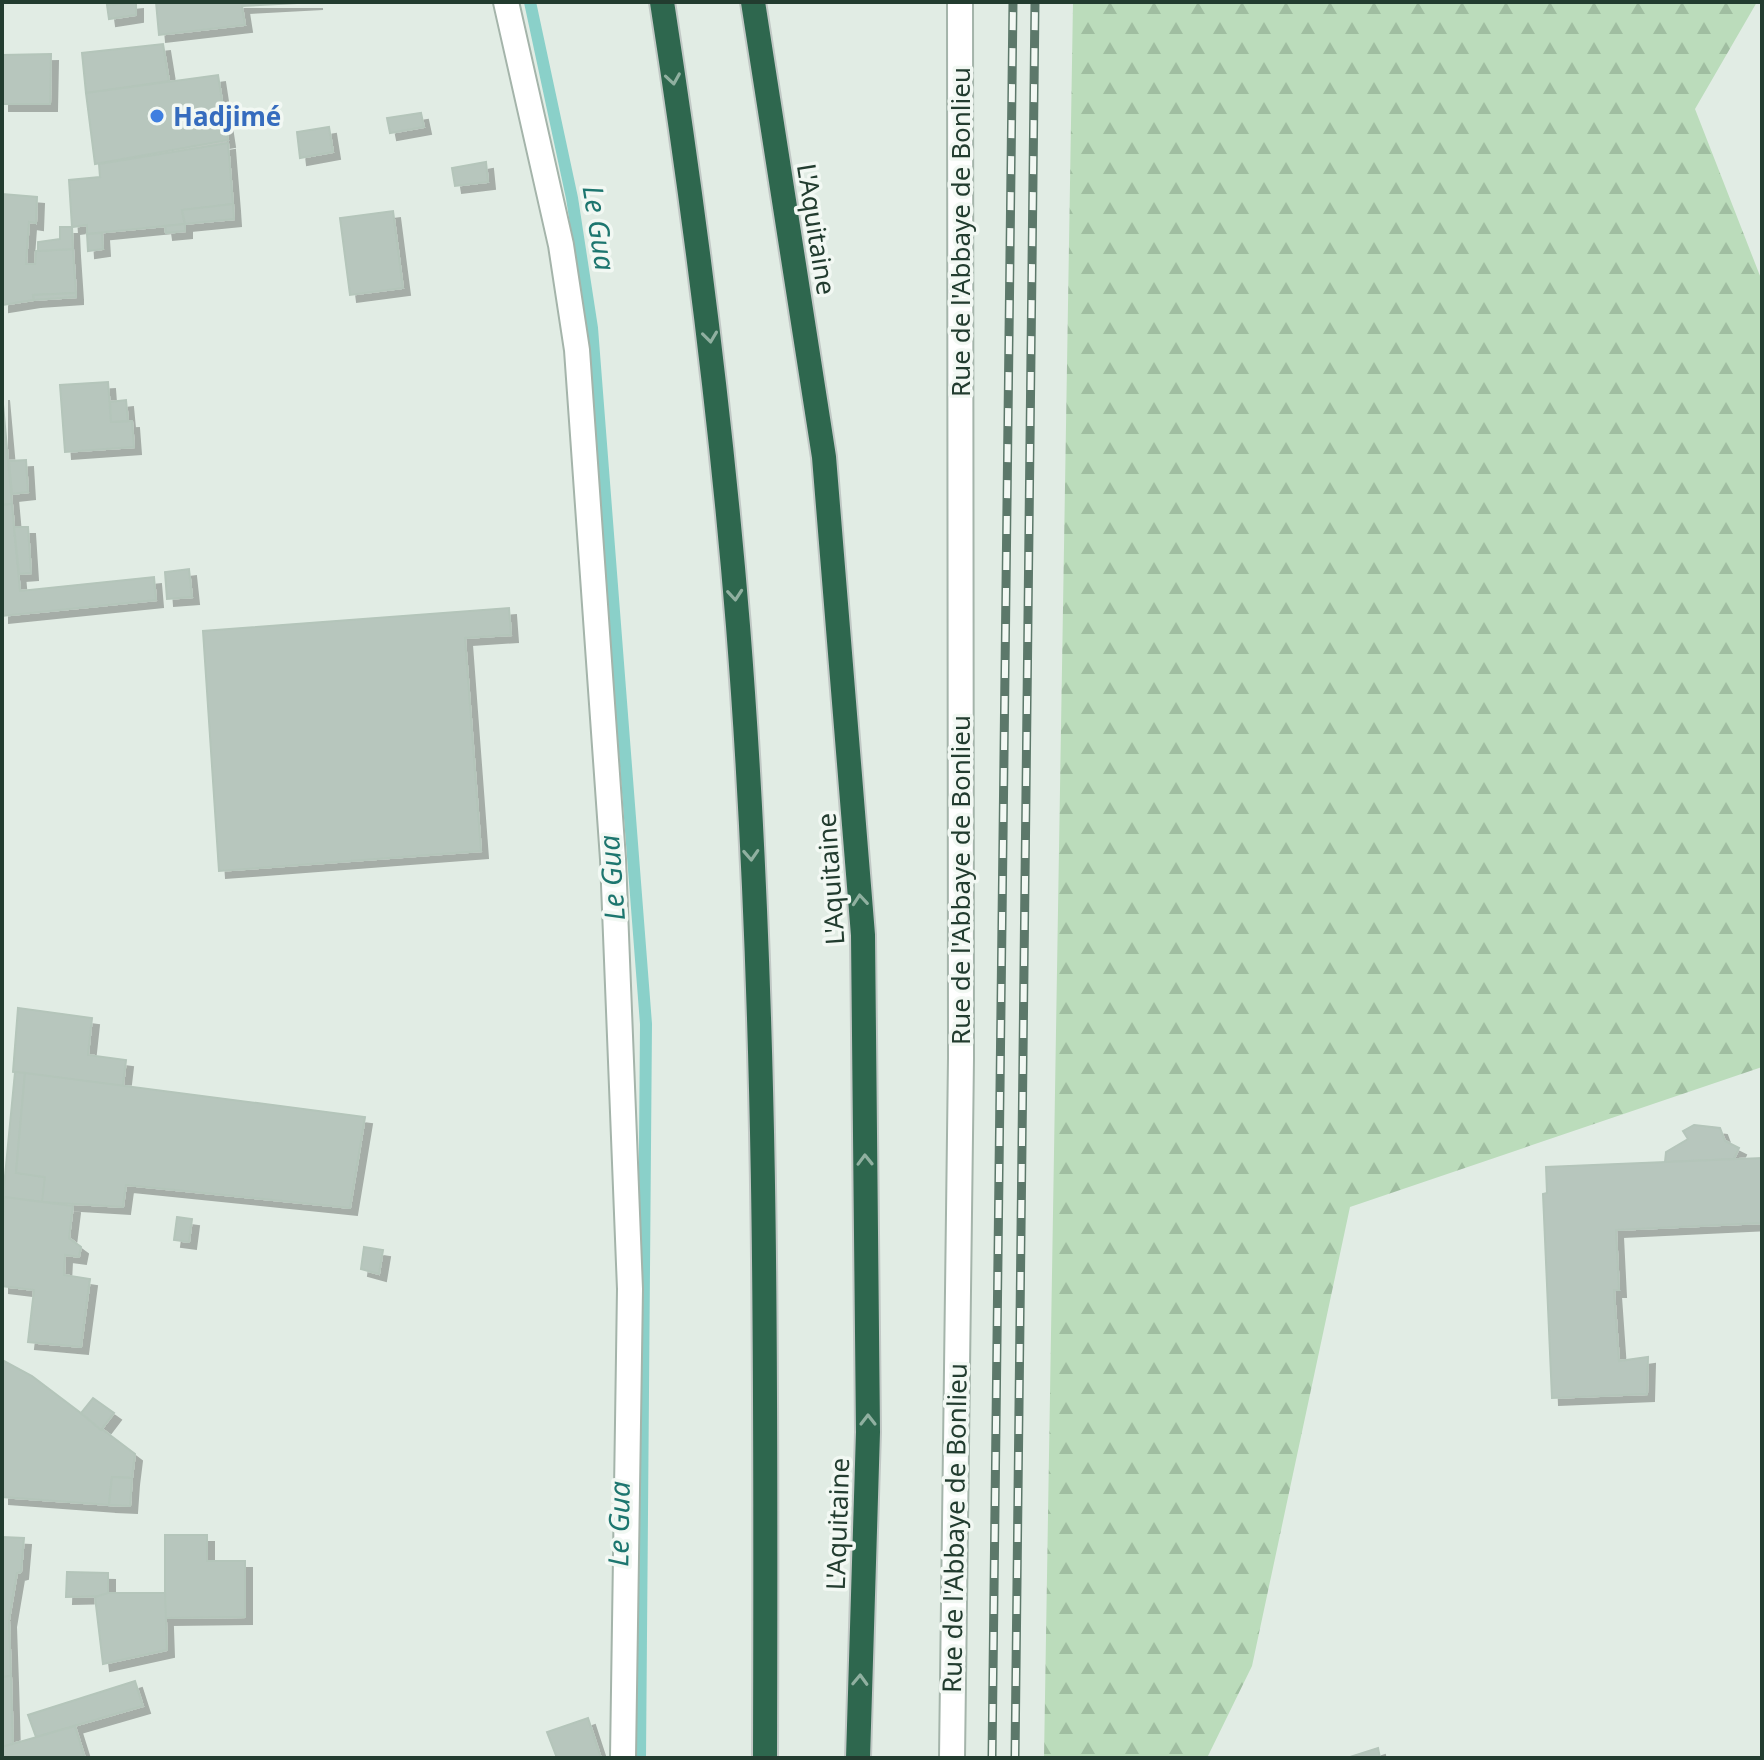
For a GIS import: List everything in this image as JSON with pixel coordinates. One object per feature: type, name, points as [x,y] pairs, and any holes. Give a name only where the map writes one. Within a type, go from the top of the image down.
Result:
[{"type":"highway","points":[[662,2],[717,396],[739,644],[756,969],[766,1430],[765,1758]]},
{"type":"highway","name":"L'Aquitaine","points":[[753,2],[824,457],[863,935],[868,1432],[858,1758]]},
{"type":"street","points":[[506,2],[561,245],[577,350],[612,843],[630,1289],[623,1758]]},
{"type":"street","name":"Rue de l'Abbaye de Bonlieu","points":[[952,1758],[961,1058],[960,2]]},
{"type":"green space","points":[[1073,2],[1757,2],[1695,109],[1762,281],[1762,1067],[1350,1207],[1252,1666],[1207,1758],[1044,1758]]},
{"type":"building","points":[[136,2],[136,15],[109,19],[107,5]]},
{"type":"building","points":[[156,2],[316,2],[242,6],[245,25],[159,35]]},
{"type":"building","points":[[163,44],[169,81],[86,93],[82,53]]},
{"type":"building","points":[[51,54],[50,104],[2,104],[2,55]]},
{"type":"building","name":"Hadjimé","points":[[218,75],[228,140],[95,164],[86,93]]},
{"type":"building","points":[[421,113],[424,127],[390,133],[387,118]]},
{"type":"building","points":[[329,127],[333,152],[300,158],[297,132]]},
{"type":"building","points":[[228,143],[233,204],[182,210],[185,224],[87,234],[87,225],[72,227],[69,180],[100,177],[99,164]]},
{"type":"building","points":[[486,162],[488,182],[455,186],[452,168]]},
{"type":"building","points":[[2,194],[37,197],[36,223],[29,222],[26,264],[35,264],[36,251],[73,249],[76,293],[33,295],[34,300],[2,305]]},
{"type":"building","points":[[233,204],[234,219],[185,224],[182,210]]},
{"type":"building","points":[[393,211],[403,288],[350,295],[340,218]]},
{"type":"building","points":[[185,224],[185,231],[166,233],[165,226]]},
{"type":"building","points":[[60,227],[72,227],[73,249],[38,251],[38,242],[60,239]]},
{"type":"building","points":[[102,233],[103,249],[88,251],[87,234]]},
{"type":"building","points":[[76,293],[76,297],[34,300],[33,295]]},
{"type":"building","points":[[108,382],[111,422],[132,421],[134,447],[65,452],[60,385]]},
{"type":"building","points":[[2,393],[12,504],[2,505]]},
{"type":"building","points":[[126,400],[128,421],[111,422],[110,402]]},
{"type":"building","points":[[26,460],[28,492],[12,494],[9,461]]},
{"type":"building","points":[[12,504],[20,591],[154,577],[156,600],[2,616],[2,505]]},
{"type":"building","points":[[14,527],[28,527],[31,573],[19,574]]},
{"type":"building","points":[[189,569],[192,597],[167,599],[165,572]]},
{"type":"building","points":[[509,608],[511,635],[465,638],[481,851],[219,871],[203,631]]},
{"type":"building","points":[[18,1008],[92,1018],[88,1055],[126,1060],[123,1086],[13,1072]]},
{"type":"building","points":[[15,1072],[25,1073],[16,1173],[45,1177],[43,1202],[3,1197]]},
{"type":"building","points":[[25,1073],[365,1117],[350,1208],[126,1185],[123,1207],[42,1202],[45,1177],[16,1173]]},
{"type":"building","points":[[1694,1125],[1720,1128],[1725,1141],[1739,1148],[1734,1159],[1665,1162],[1666,1152],[1688,1139],[1683,1131]]},
{"type":"building","points":[[1762,1158],[1762,1223],[1616,1230],[1619,1290],[1614,1290],[1619,1361],[1648,1357],[1647,1394],[1552,1398],[1543,1194],[1547,1193],[1546,1167]]},
{"type":"building","points":[[4,1197],[73,1206],[69,1238],[81,1247],[79,1257],[65,1255],[64,1275],[90,1279],[81,1347],[28,1342],[34,1290],[2,1286]]},
{"type":"building","points":[[177,1217],[192,1219],[189,1242],[174,1240]]},
{"type":"building","points":[[364,1247],[383,1250],[379,1274],[361,1269]]},
{"type":"building","points":[[2,1360],[32,1376],[135,1454],[132,1478],[112,1477],[109,1505],[2,1497]]},
{"type":"building","points":[[93,1398],[114,1413],[101,1430],[81,1413]]},
{"type":"building","points":[[112,1477],[132,1478],[130,1506],[109,1505]]},
{"type":"building","points":[[165,1535],[207,1535],[207,1561],[245,1561],[245,1617],[165,1618]]},
{"type":"building","points":[[2,1537],[24,1538],[21,1572],[17,1573],[9,1620],[11,1676],[2,1677]]},
{"type":"building","points":[[67,1572],[108,1573],[108,1596],[66,1597]]},
{"type":"building","points":[[108,1593],[165,1593],[167,1650],[103,1664],[95,1597]]},
{"type":"building","points":[[11,1676],[13,1744],[2,1747],[2,1677]]},
{"type":"building","points":[[135,1681],[143,1706],[36,1737],[28,1715]]},
{"type":"building","points":[[588,1718],[601,1758],[557,1758],[547,1732]]},
{"type":"building","points":[[75,1726],[85,1758],[2,1758],[2,1747]]},
{"type":"building","points":[[1378,1748],[1380,1758],[1347,1758]]},
{"type":"waterway","name":"Le Gua","points":[[530,2],[572,198],[592,328],[646,1024],[640,1758]]},
{"type":"railway","points":[[992,1758],[1013,2]]},
{"type":"railway","points":[[1015,1758],[1035,2]]},
{"type":"place","name":"Hadjimé","points":[[157,116]]}]
